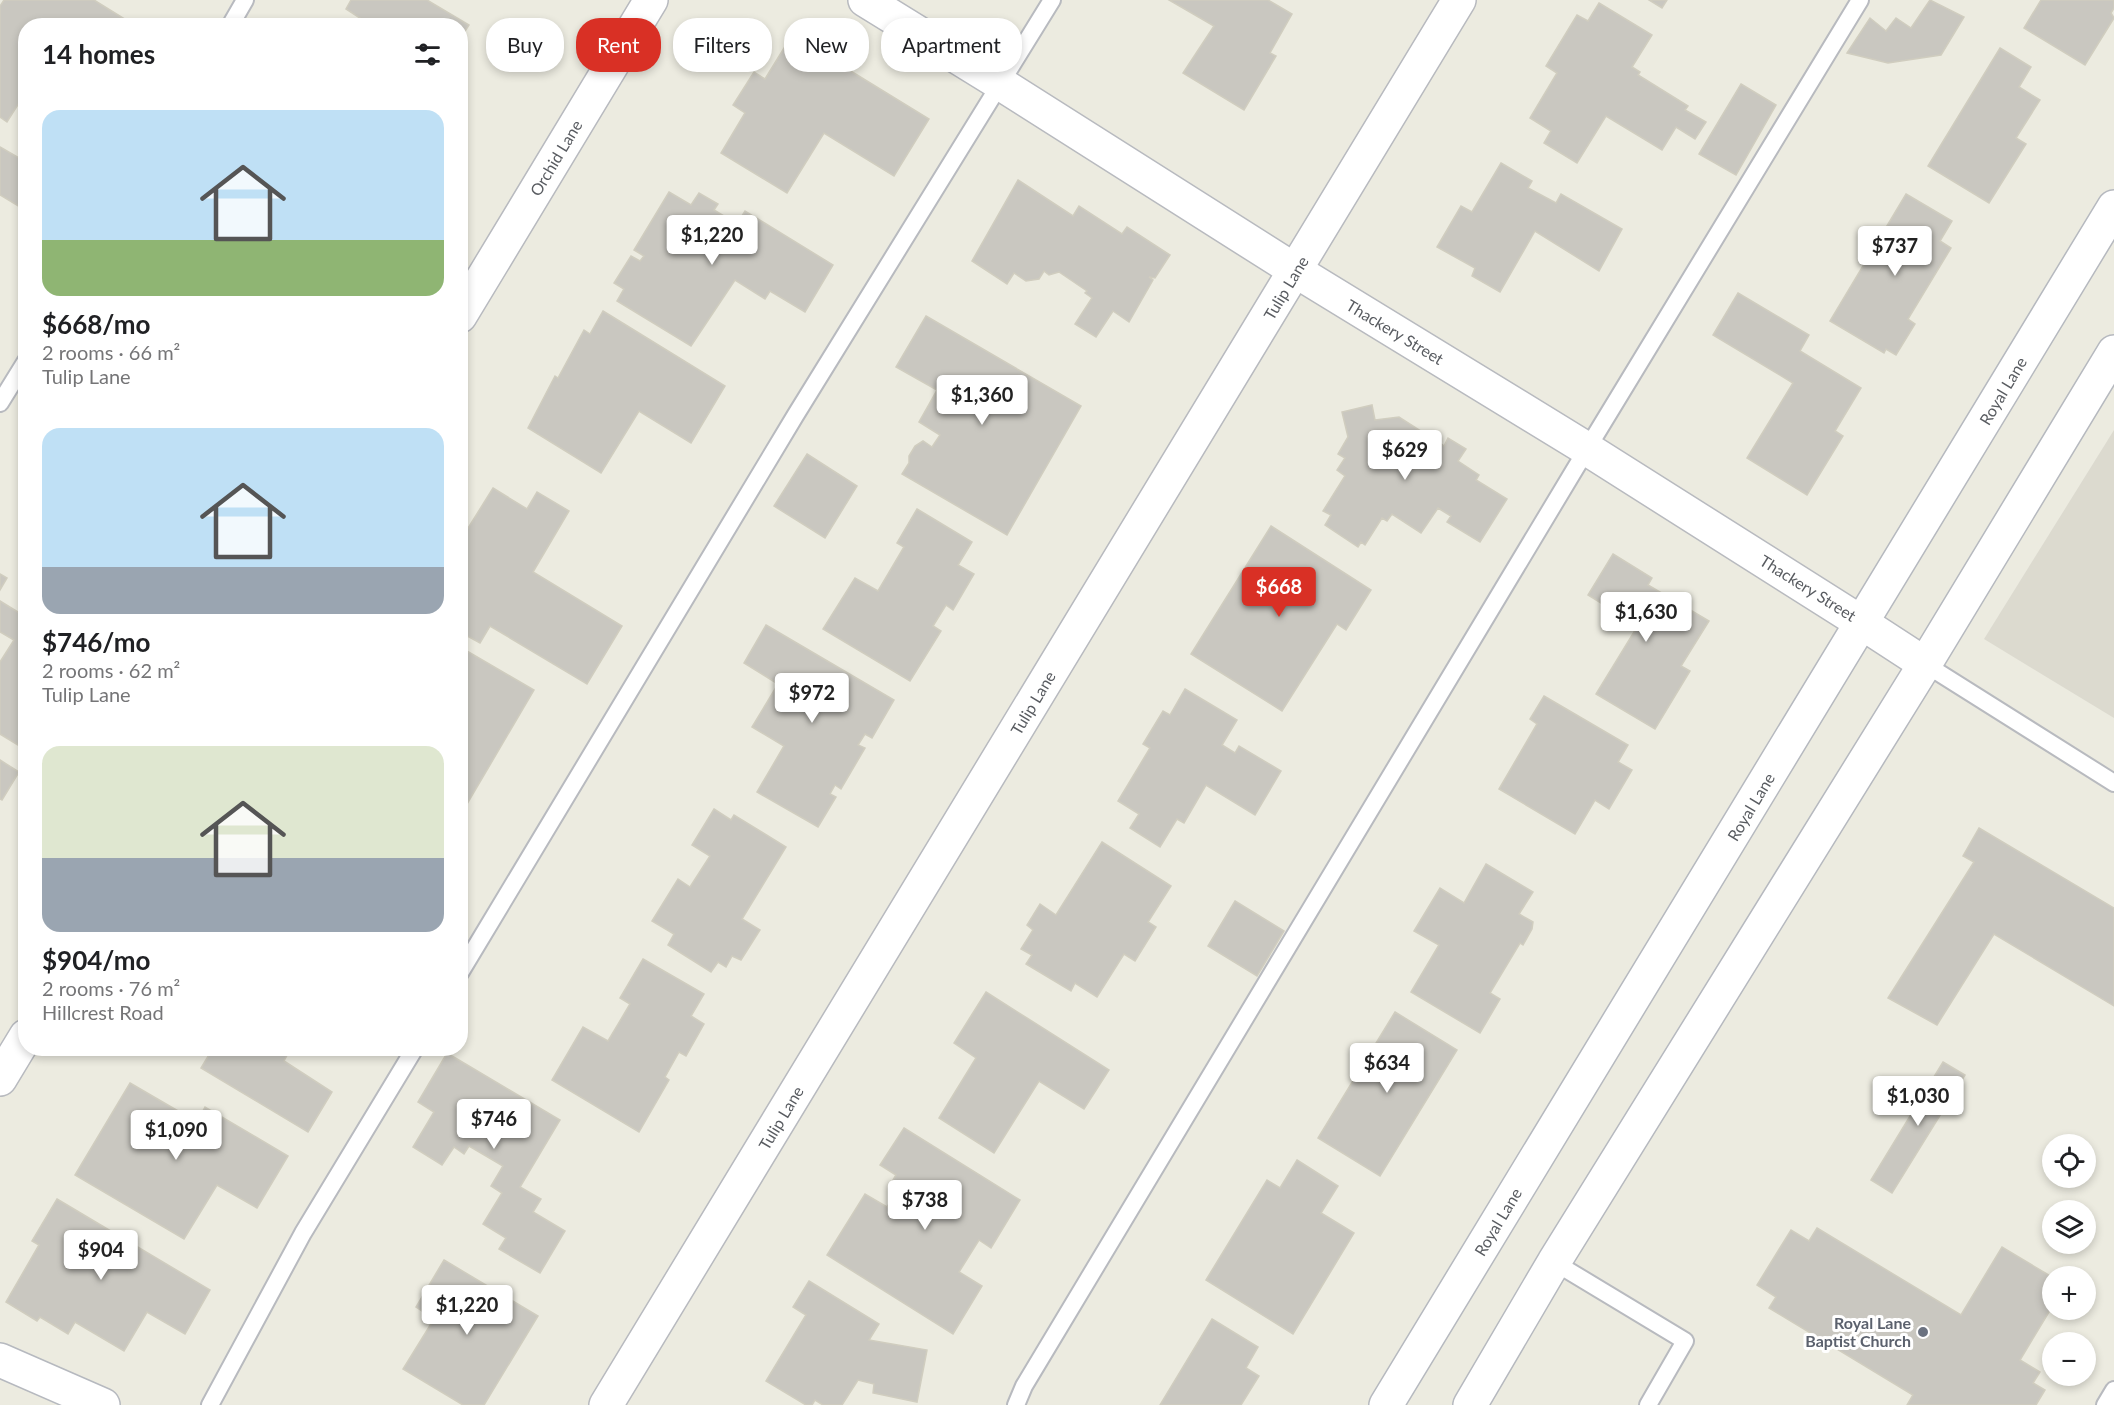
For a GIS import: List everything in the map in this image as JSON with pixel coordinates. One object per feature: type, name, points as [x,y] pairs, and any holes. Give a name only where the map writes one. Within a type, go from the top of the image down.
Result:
[{"type":"street","name":"Orchid Lane","points":[[468,303],[651,0]]},
{"type":"street","name":"Thackery Street","points":[[865,0],[1296,271],[1587,449],[1925,664]]},
{"type":"street","name":"Tulip Lane","points":[[606,1405],[1459,0]]},
{"type":"street","name":"Royal Lane","points":[[1386,1405],[2114,207]]},
{"type":"street","points":[[1470,1405],[1554,1262],[1925,664],[2114,352]]},
{"type":"street","points":[[0,1079],[18,1049]]},
{"type":"street","points":[[0,1360],[103,1405]]},
{"type":"lane","points":[[235,18],[245,0]]},
{"type":"lane","points":[[468,960],[795,416],[1052,0]]},
{"type":"lane","points":[[1016,1405],[1036,1366],[1587,449],[1860,0]]},
{"type":"lane","points":[[0,403],[18,374]]},
{"type":"lane","points":[[1925,664],[2114,783]]},
{"type":"lane","points":[[210,1405],[303,1233],[410,1056]]},
{"type":"lane","points":[[1554,1262],[1685,1341],[1648,1405]]},
{"type":"lane","points":[[2105,1405],[2114,1390]]},
{"type":"shaded area","points":[[2114,430],[2114,718],[1984,639]]},
{"type":"building","points":[[4,0],[94,0],[123,18],[18,18],[18,105],[7,122],[0,117],[0,6]]},
{"type":"building","points":[[351,0],[427,0],[457,18],[360,18],[346,9]]},
{"type":"building","points":[[1169,0],[1268,0],[1292,14],[1270,53],[1276,56],[1244,110],[1183,73],[1214,26]]},
{"type":"building","points":[[1649,0],[1667,0],[1662,8]]},
{"type":"building","points":[[1930,0],[1964,17],[1941,55],[1888,63],[1847,53],[1870,18],[1886,31],[1896,18],[1911,28]]},
{"type":"building","points":[[2041,0],[2114,0],[2111,13],[2114,18],[2085,65],[2024,28]]},
{"type":"building","points":[[1599,3],[1652,35],[1632,67],[1640,72],[1638,75],[1688,106],[1685,110],[1706,122],[1695,139],[1676,127],[1662,150],[1606,116],[1577,163],[1544,143],[1551,131],[1530,118],[1557,73],[1546,66],[1577,15],[1588,21]]},
{"type":"building","points":[[784,48],[784,72],[852,72],[929,119],[894,176],[824,133],[787,193],[721,153],[745,113],[733,105],[754,72],[765,79],[769,72],[772,72],[772,68]]},
{"type":"building","points":[[2000,48],[2031,67],[2019,87],[2040,100],[2016,138],[2026,144],[1989,203],[1928,166]]},
{"type":"building","points":[[1741,84],[1776,105],[1736,175],[1699,154]]},
{"type":"building","points":[[0,147],[18,157],[18,206],[0,195]]},
{"type":"building","points":[[1501,163],[1532,181],[1528,188],[1556,203],[1561,194],[1622,229],[1599,271],[1535,231],[1500,292],[1472,276],[1475,268],[1437,247],[1461,206],[1472,212]]},
{"type":"building","points":[[1018,180],[1073,216],[1079,206],[1122,234],[1127,227],[1170,255],[1155,278],[1149,277],[1153,280],[1129,322],[1113,311],[1096,337],[1075,324],[1092,298],[1085,293],[1087,291],[1059,272],[1049,275],[1044,271],[1039,279],[1026,281],[1014,273],[1007,284],[972,261]]},
{"type":"building","points":[[669,192],[691,205],[699,193],[718,204],[714,210],[737,224],[745,211],[833,265],[805,312],[770,291],[765,299],[735,280],[691,346],[617,301],[624,289],[614,283],[631,256],[640,261],[644,256],[634,250]]},
{"type":"building","points":[[1906,194],[1952,221],[1940,241],[1951,248],[1908,319],[1915,324],[1896,355],[1886,349],[1884,353],[1830,321]]},
{"type":"building","points":[[1738,293],[1809,335],[1800,351],[1861,388],[1835,431],[1843,436],[1807,495],[1747,458],[1793,383],[1713,335]]},
{"type":"building","points":[[603,311],[725,386],[691,443],[639,411],[601,473],[528,428],[555,376],[558,378],[584,330],[590,334]]},
{"type":"building","points":[[926,316],[1081,406],[1007,535],[902,474],[915,446],[923,441],[932,447],[940,435],[919,422],[937,390],[896,367]]},
{"type":"building","points":[[1372,405],[1375,420],[1399,417],[1444,446],[1448,438],[1466,449],[1458,461],[1479,475],[1476,480],[1507,499],[1480,542],[1447,522],[1451,516],[1438,508],[1421,533],[1392,514],[1387,521],[1382,518],[1365,545],[1361,542],[1358,547],[1325,525],[1331,515],[1323,511],[1345,476],[1337,470],[1345,458],[1338,454],[1348,437],[1342,412]]},
{"type":"building","points":[[807,454],[857,486],[825,538],[774,506]]},
{"type":"building","points":[[493,488],[527,509],[537,492],[569,511],[533,572],[622,626],[587,684],[490,626],[480,643],[468,636],[468,528]]},
{"type":"building","points":[[917,509],[972,542],[958,565],[974,574],[953,610],[946,605],[933,626],[941,631],[910,681],[823,629],[855,578],[878,591],[904,547],[897,543]]},
{"type":"building","points":[[1271,526],[1371,590],[1346,630],[1337,624],[1282,711],[1191,654]]},
{"type":"building","points":[[1613,554],[1652,578],[1648,585],[1709,621],[1681,666],[1690,671],[1655,729],[1596,694],[1642,619],[1631,613],[1627,619],[1588,595]]},
{"type":"building","points":[[0,574],[7,578],[0,590]]},
{"type":"building","points":[[0,601],[18,612],[18,745],[0,734],[0,662],[14,640],[0,632]]},
{"type":"building","points":[[766,625],[894,700],[872,738],[865,734],[858,745],[865,748],[841,789],[835,785],[830,794],[836,797],[818,827],[757,792],[784,746],[752,727],[778,684],[744,663]]},
{"type":"building","points":[[468,652],[534,690],[468,802]]},
{"type":"building","points":[[1185,689],[1237,720],[1222,745],[1235,753],[1239,746],[1281,771],[1255,815],[1206,785],[1184,823],[1177,819],[1160,847],[1130,828],[1139,814],[1118,801],[1150,748],[1143,744],[1163,711],[1170,715]]},
{"type":"building","points":[[1544,696],[1628,745],[1618,762],[1632,770],[1609,809],[1595,800],[1575,834],[1499,789],[1537,724],[1530,719]]},
{"type":"building","points":[[0,760],[18,771],[18,774],[2,800],[0,799]]},
{"type":"building","points":[[714,809],[731,820],[734,815],[786,847],[742,919],[760,930],[741,960],[732,956],[726,967],[718,962],[711,972],[668,945],[674,934],[652,921],[678,879],[690,887],[710,856],[692,845]]},
{"type":"building","points":[[1979,828],[2114,908],[2114,1006],[1994,934],[1937,1025],[1888,998],[1974,862],[1963,856]]},
{"type":"building","points":[[1102,842],[1171,886],[1148,922],[1156,927],[1135,961],[1124,954],[1097,997],[1075,983],[1071,991],[1026,964],[1032,955],[1021,949],[1033,930],[1027,925],[1040,904],[1056,915]]},
{"type":"building","points":[[1486,864],[1533,892],[1519,914],[1533,922],[1532,929],[1523,945],[1520,943],[1490,993],[1500,999],[1480,1033],[1411,992],[1439,945],[1414,931],[1440,888],[1464,903]]},
{"type":"building","points":[[1235,901],[1284,931],[1257,976],[1208,946]]},
{"type":"building","points":[[643,959],[704,994],[691,1016],[704,1024],[686,1056],[679,1052],[665,1077],[669,1080],[639,1132],[552,1080],[583,1027],[608,1041],[630,1004],[620,998]]},
{"type":"building","points":[[986,992],[1109,1070],[1084,1109],[1039,1081],[994,1153],[939,1118],[976,1058],[954,1043]]},
{"type":"building","points":[[1395,1012],[1457,1050],[1380,1176],[1318,1138]]},
{"type":"building","points":[[208,1056],[287,1056],[284,1061],[332,1092],[308,1132],[201,1068]]},
{"type":"building","points":[[445,1056],[452,1056],[560,1120],[520,1187],[541,1199],[533,1212],[565,1231],[540,1273],[499,1249],[506,1238],[483,1224],[502,1193],[491,1186],[503,1166],[469,1146],[464,1154],[454,1147],[442,1165],[413,1147],[434,1112],[418,1102]]},
{"type":"building","points":[[1943,1062],[1965,1075],[1892,1193],[1871,1180]]},
{"type":"building","points":[[130,1083],[197,1122],[205,1107],[288,1156],[257,1208],[217,1185],[184,1239],[75,1175]]},
{"type":"building","points":[[904,1128],[1020,1200],[991,1248],[979,1240],[959,1272],[982,1286],[953,1334],[827,1255],[865,1194],[887,1207],[898,1190],[890,1185],[896,1175],[880,1165]]},
{"type":"building","points":[[1297,1160],[1338,1186],[1321,1213],[1354,1233],[1293,1334],[1206,1280],[1267,1180],[1280,1188]]},
{"type":"building","points":[[57,1199],[210,1290],[185,1334],[147,1312],[124,1351],[75,1322],[68,1334],[40,1317],[37,1321],[6,1302],[39,1245],[32,1241]]},
{"type":"building","name":"Royal Lane Baptist Church","points":[[1817,1228],[1961,1315],[2002,1247],[2042,1271],[2042,1320],[2044,1320],[2020,1360],[2040,1372],[2033,1383],[2045,1390],[2036,1405],[1907,1405],[1913,1395],[1769,1308],[1776,1297],[1757,1285],[1791,1230],[1809,1241]]},
{"type":"building","points":[[444,1260],[538,1316],[484,1405],[463,1405],[403,1369],[434,1319],[416,1307]]},
{"type":"building","points":[[809,1281],[879,1324],[869,1340],[927,1350],[917,1402],[873,1393],[874,1384],[858,1380],[842,1405],[823,1405],[815,1400],[812,1405],[806,1405],[766,1381],[806,1315],[793,1307]]},
{"type":"building","points":[[1212,1319],[1258,1347],[1246,1368],[1259,1376],[1241,1405],[1160,1405]]},
{"type":"place","name":"Royal Lane Baptist Church","points":[[1923,1332]]}]
